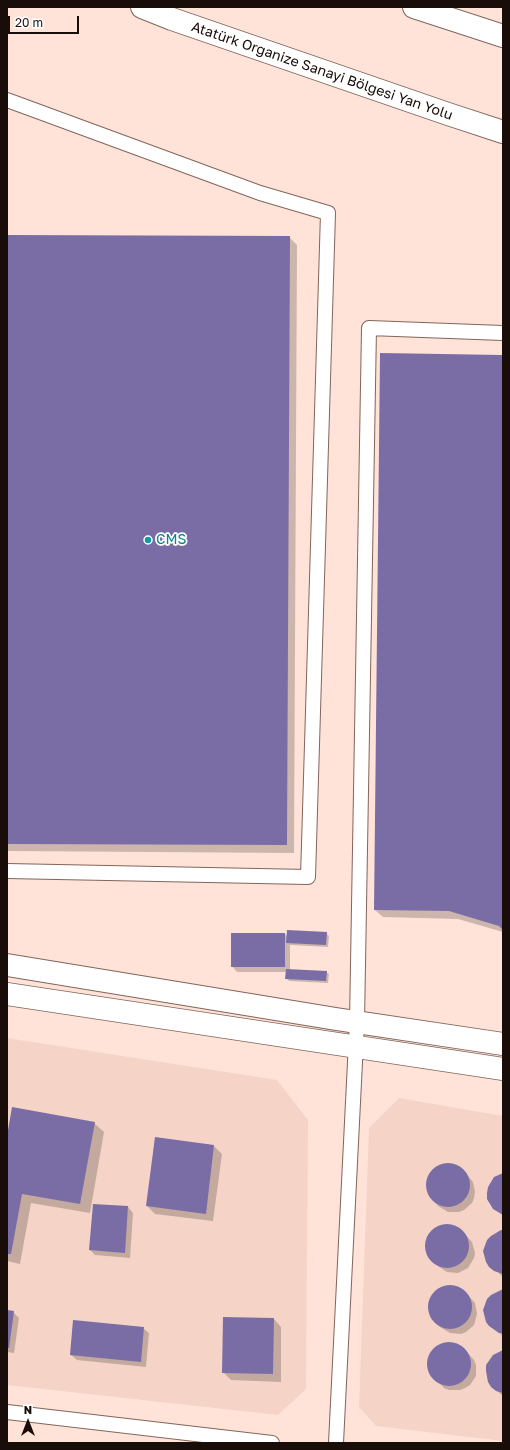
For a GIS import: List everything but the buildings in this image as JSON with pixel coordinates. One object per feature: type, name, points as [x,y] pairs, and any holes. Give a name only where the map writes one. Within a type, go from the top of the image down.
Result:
[{"type":"main road","name":"Atatürk Organize Sanayi Bölgesi Yan Yolu","points":[[142,7],[179,22],[503,132]]},
{"type":"main road","points":[[414,7],[503,36]]},
{"type":"main road","points":[[7,965],[356,1022],[503,1044]]},
{"type":"main road","points":[[7,994],[503,1069]]},
{"type":"lane","points":[[7,100],[260,193],[328,213],[308,877],[7,871]]},
{"type":"lane","points":[[336,1443],[356,1022],[369,328],[503,332]]},
{"type":"lane","points":[[7,1412],[272,1443]]},
{"type":"shaded area","points":[[7,1038],[277,1080],[308,1120],[306,1389],[278,1415],[7,1385]]},
{"type":"shaded area","points":[[399,1098],[503,1116],[503,1441],[376,1426],[359,1407],[369,1128]]},
{"type":"place","name":"CMS","points":[[148,540]]}]
